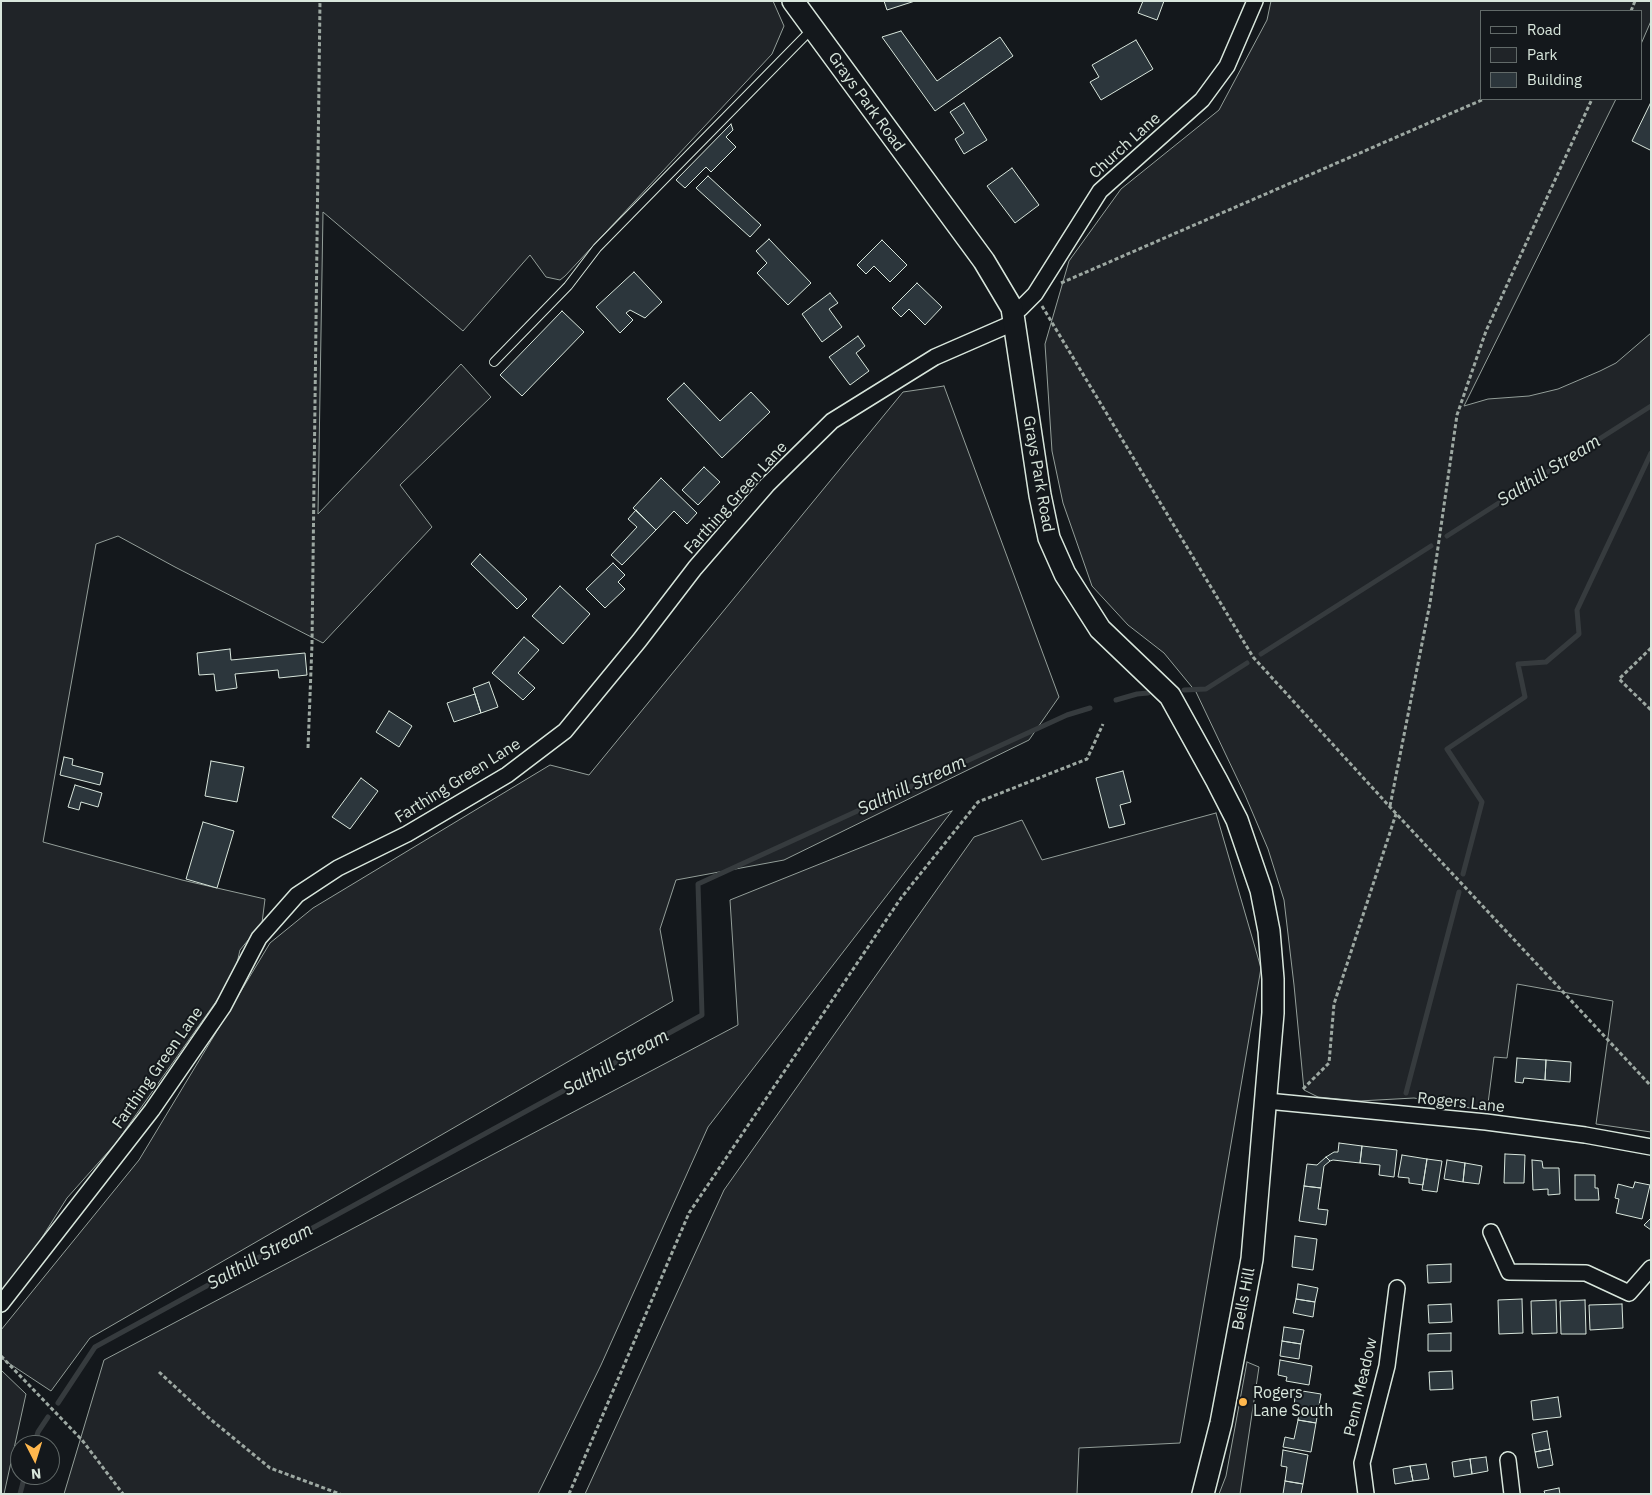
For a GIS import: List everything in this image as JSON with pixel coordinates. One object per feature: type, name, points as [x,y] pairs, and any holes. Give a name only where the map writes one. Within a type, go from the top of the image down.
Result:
[{"type":"main road","name":"Grays Park Road","points":[[794,1],[984,261],[1013,315],[1040,495],[1049,538],[1065,574],[1100,629],[1170,696],[1218,781],[1237,820],[1261,890],[1269,931],[1274,1013],[1267,1101]]},
{"type":"main road","name":"Bells Hill","points":[[1203,1494],[1221,1423],[1252,1259],[1267,1101]]},
{"type":"street","name":"Church Lane","points":[[1013,315],[1036,294],[1100,191],[1202,100],[1226,66],[1255,1]]},
{"type":"street","name":"Farthing Green Lane","points":[[1,1304],[152,1110],[223,1007],[259,938],[297,896],[338,868],[407,834],[507,775],[565,731],[639,642],[695,568],[766,485],[832,421],[935,357],[1013,315]]},
{"type":"street","name":"Rogers Lane","points":[[1267,1101],[1486,1122],[1585,1135],[1651,1147]]},
{"type":"street","points":[[1491,1232],[1509,1272],[1586,1273],[1629,1293],[1651,1268]]},
{"type":"street","name":"Penn Meadow","points":[[1366,1494],[1362,1463],[1387,1366],[1397,1288]]},
{"type":"street","points":[[1508,1460],[1512,1494]]},
{"type":"lane","points":[[494,362],[568,286],[597,248],[812,28]]},
{"type":"path","points":[[308,748],[312,644],[320,1]]},
{"type":"path","points":[[1482,100],[1036,294],[1253,657],[1396,814],[1651,1086]]},
{"type":"path","points":[[1390,807],[1430,603],[1457,415],[1486,331],[1592,100]]},
{"type":"path","points":[[1651,648],[1619,680],[1651,710]]},
{"type":"path","points":[[569,1494],[690,1213],[901,898],[978,802],[1086,759],[1103,724]]},
{"type":"path","points":[[1291,1104],[1300,1092],[1329,1063],[1334,1004],[1396,814]]},
{"type":"path","points":[[1,1356],[82,1440],[122,1494]]},
{"type":"path","points":[[159,1372],[209,1418],[270,1468],[340,1494]]},
{"type":"green space","points":[[1,1],[773,1],[784,26],[772,54],[565,276],[560,280],[546,277],[530,255],[463,331],[323,212],[318,514],[461,364],[491,397],[400,485],[432,527],[323,643],[118,536],[96,544],[43,842],[182,880],[265,899],[262,923],[240,950],[234,976],[116,1143],[67,1198],[22,1269],[1,1291]]},
{"type":"green space","points":[[1271,1],[1651,1],[1651,21],[1642,42],[1642,10],[1480,10],[1480,100],[1616,100],[1464,406],[1488,399],[1529,396],[1558,389],[1616,363],[1651,333],[1651,1132],[1596,1124],[1613,1001],[1517,984],[1507,1058],[1494,1057],[1487,1111],[1414,1098],[1359,1101],[1318,1097],[1304,1090],[1284,900],[1268,849],[1245,795],[1196,692],[1164,653],[1128,625],[1092,586],[1063,503],[1052,451],[1045,344],[1069,261],[1121,189],[1219,110],[1267,20]]},
{"type":"green space","points":[[944,386],[1059,697],[1029,740],[784,860],[676,880],[660,929],[673,1001],[90,1338],[51,1391],[1,1358],[1,1330],[139,1160],[270,943],[313,908],[550,765],[589,775],[903,392]]},
{"type":"green space","points":[[952,811],[708,1127],[601,1365],[538,1494],[64,1494],[104,1360],[738,1025],[730,900]]},
{"type":"green space","points":[[1216,813],[1261,968],[1180,1443],[1079,1448],[1077,1494],[585,1494],[724,1190],[974,837],[1022,820],[1042,860]]},
{"type":"green space","points":[[1247,1362],[1259,1367],[1240,1494],[1219,1494],[1226,1476]]},
{"type":"green space","points":[[1,1370],[26,1394],[17,1435],[10,1435],[10,1467],[4,1494],[1,1494]]},
{"type":"building","points":[[884,1],[915,1],[887,10]]},
{"type":"building","points":[[1143,1],[1164,1],[1157,20],[1138,13]]},
{"type":"building","points":[[901,31],[937,81],[1000,37],[1013,56],[935,111],[882,37]]},
{"type":"building","points":[[1136,40],[1153,69],[1101,100],[1090,82],[1099,77],[1092,65]]},
{"type":"building","points":[[1651,102],[1651,149],[1650,150],[1632,141]]},
{"type":"building","points":[[964,103],[987,140],[964,154],[955,139],[964,133],[950,112]]},
{"type":"building","points":[[731,124],[733,130],[726,137],[736,147],[711,172],[706,167],[685,188],[676,180]]},
{"type":"building","points":[[1012,168],[1039,205],[1015,223],[987,186]]},
{"type":"building","points":[[708,176],[761,225],[750,237],[696,188]]},
{"type":"building","points":[[769,239],[811,283],[788,305],[757,273],[767,263],[756,251]]},
{"type":"building","points":[[882,240],[907,265],[890,282],[874,266],[866,274],[857,265]]},
{"type":"building","points":[[634,272],[662,302],[645,318],[630,310],[626,313],[633,320],[620,333],[596,307]]},
{"type":"building","points":[[917,283],[942,307],[925,325],[909,309],[901,317],[892,308]]},
{"type":"building","points":[[830,293],[838,303],[829,309],[842,327],[822,342],[802,314]]},
{"type":"building","points":[[562,311],[584,332],[522,396],[500,375]]},
{"type":"building","points":[[858,336],[865,346],[856,353],[869,371],[850,385],[829,357]]},
{"type":"building","points":[[684,383],[720,421],[751,392],[770,412],[722,458],[667,399]]},
{"type":"building","points":[[704,467],[720,482],[698,505],[682,490]]},
{"type":"building","points":[[661,478],[697,513],[687,524],[674,511],[656,530],[633,508]]},
{"type":"building","points":[[636,510],[656,530],[622,565],[611,555],[637,527],[628,519]]},
{"type":"building","points":[[480,554],[527,599],[517,609],[471,564]]},
{"type":"building","points":[[613,563],[625,575],[618,582],[625,589],[605,608],[586,589]]},
{"type":"building","points":[[560,586],[590,614],[563,644],[532,616]]},
{"type":"building","points":[[524,637],[539,650],[518,673],[535,688],[523,700],[492,673]]},
{"type":"building","points":[[230,649],[231,660],[305,653],[307,675],[279,678],[278,670],[235,674],[237,688],[216,691],[214,674],[199,675],[197,653]]},
{"type":"building","points":[[489,682],[498,707],[481,713],[473,688]]},
{"type":"building","points":[[475,694],[481,713],[454,722],[447,703]]},
{"type":"building","points":[[389,711],[412,726],[399,747],[376,732]]},
{"type":"building","points":[[64,757],[73,759],[72,765],[103,773],[100,785],[60,775]]},
{"type":"building","points":[[211,761],[244,767],[237,802],[205,796]]},
{"type":"building","points":[[1123,771],[1131,802],[1120,805],[1125,824],[1109,828],[1096,778]]},
{"type":"building","points":[[361,778],[378,791],[350,829],[332,817]]},
{"type":"building","points":[[75,785],[102,793],[98,807],[81,802],[79,810],[68,807]]},
{"type":"building","points":[[203,822],[234,831],[217,888],[186,879]]},
{"type":"building","points":[[1517,1058],[1546,1060],[1545,1080],[1524,1078],[1523,1083],[1515,1082]]},
{"type":"building","points":[[1546,1060],[1571,1062],[1570,1082],[1545,1080]]},
{"type":"building","points":[[1339,1143],[1362,1146],[1360,1163],[1330,1161],[1326,1157],[1334,1152],[1338,1152]]},
{"type":"building","points":[[1362,1146],[1397,1150],[1394,1177],[1379,1175],[1380,1165],[1360,1163]]},
{"type":"building","points":[[1505,1154],[1525,1155],[1524,1183],[1504,1183]]},
{"type":"building","points":[[1402,1155],[1427,1159],[1423,1185],[1409,1183],[1409,1178],[1398,1177]]},
{"type":"building","points":[[1326,1157],[1330,1161],[1324,1166],[1321,1188],[1304,1186],[1307,1164],[1317,1165]]},
{"type":"building","points":[[1427,1159],[1442,1161],[1437,1192],[1422,1190]]},
{"type":"building","points":[[1447,1160],[1465,1163],[1463,1182],[1444,1179]]},
{"type":"building","points":[[1532,1160],[1542,1161],[1543,1168],[1559,1168],[1560,1194],[1548,1195],[1548,1189],[1533,1190]]},
{"type":"building","points":[[1465,1163],[1482,1166],[1479,1184],[1463,1182]]},
{"type":"building","points":[[1575,1175],[1595,1175],[1595,1188],[1598,1188],[1599,1200],[1575,1200]]},
{"type":"building","points":[[1635,1182],[1650,1185],[1642,1219],[1616,1213],[1619,1199],[1615,1198],[1618,1184],[1633,1188]]},
{"type":"building","points":[[1304,1186],[1321,1188],[1318,1209],[1328,1210],[1326,1225],[1299,1221]]},
{"type":"building","points":[[1651,1218],[1651,1230],[1644,1225]]},
{"type":"building","points":[[1295,1236],[1317,1239],[1313,1270],[1292,1267]]},
{"type":"building","points":[[1451,1264],[1451,1282],[1428,1283],[1427,1265]]},
{"type":"building","points":[[1298,1284],[1318,1288],[1315,1302],[1296,1299]]},
{"type":"building","points":[[1296,1299],[1315,1302],[1313,1317],[1293,1313]]},
{"type":"building","points":[[1522,1299],[1523,1333],[1499,1334],[1498,1300]]},
{"type":"building","points":[[1556,1300],[1557,1333],[1532,1334],[1531,1301]]},
{"type":"building","points":[[1585,1300],[1586,1334],[1561,1334],[1560,1301]]},
{"type":"building","points":[[1451,1304],[1452,1322],[1429,1323],[1428,1305]]},
{"type":"building","points":[[1622,1304],[1623,1328],[1590,1330],[1589,1305]]},
{"type":"building","points":[[1284,1327],[1304,1330],[1301,1344],[1282,1341]]},
{"type":"building","points":[[1451,1333],[1451,1351],[1428,1351],[1428,1334]]},
{"type":"building","points":[[1282,1341],[1301,1344],[1299,1359],[1280,1356]]},
{"type":"building","points":[[1280,1360],[1312,1366],[1309,1385],[1286,1381],[1287,1377],[1278,1375]]},
{"type":"building","points":[[1452,1371],[1453,1389],[1430,1390],[1429,1372]]},
{"type":"building","points":[[1296,1390],[1321,1394],[1316,1423],[1298,1420],[1300,1406],[1294,1405]]},
{"type":"building","points":[[1558,1397],[1561,1417],[1533,1420],[1531,1401]]},
{"type":"building","points":[[1298,1420],[1316,1423],[1311,1452],[1283,1447],[1285,1437],[1294,1439]]},
{"type":"building","points":[[1547,1431],[1550,1449],[1535,1452],[1532,1434]]},
{"type":"building","points":[[1550,1449],[1553,1465],[1538,1468],[1535,1452]]},
{"type":"building","points":[[1283,1450],[1308,1455],[1303,1484],[1285,1481],[1287,1467],[1281,1466]]},
{"type":"building","points":[[1486,1457],[1488,1471],[1472,1474],[1470,1459]]},
{"type":"building","points":[[1470,1459],[1472,1474],[1454,1477],[1452,1462]]},
{"type":"building","points":[[1426,1464],[1429,1479],[1413,1481],[1410,1466]]},
{"type":"building","points":[[1410,1466],[1413,1481],[1395,1484],[1393,1469]]},
{"type":"building","points":[[1285,1481],[1303,1484],[1301,1494],[1283,1494]]},
{"type":"building","points":[[1559,1488],[1560,1494],[1545,1494],[1544,1491]]},
{"type":"waterway","name":"Salthill Stream","points":[[1447,536],[1651,406]]},
{"type":"waterway","points":[[1463,874],[1482,802],[1447,749],[1525,697],[1518,664],[1546,662],[1579,634],[1577,610],[1651,453]]},
{"type":"waterway","name":"Salthill Stream","points":[[1261,654],[1431,546]]},
{"type":"waterway","name":"Salthill Stream","points":[[1184,690],[1206,689],[1247,663]]},
{"type":"waterway","name":"Salthill Stream","points":[[1116,700],[1148,693]]},
{"type":"waterway","name":"Salthill Stream","points":[[58,1403],[95,1347],[702,1015],[698,884],[1067,715],[1090,708]]},
{"type":"waterway","points":[[1406,1093],[1459,892]]},
{"type":"waterway","name":"Salthill Stream","points":[[37,1435],[48,1417]]},
{"type":"waterway","name":"Salthill Stream","points":[[20,1494],[22,1485]]},
{"type":"place","name":"Rogers Lane South","points":[[1243,1402]]}]
